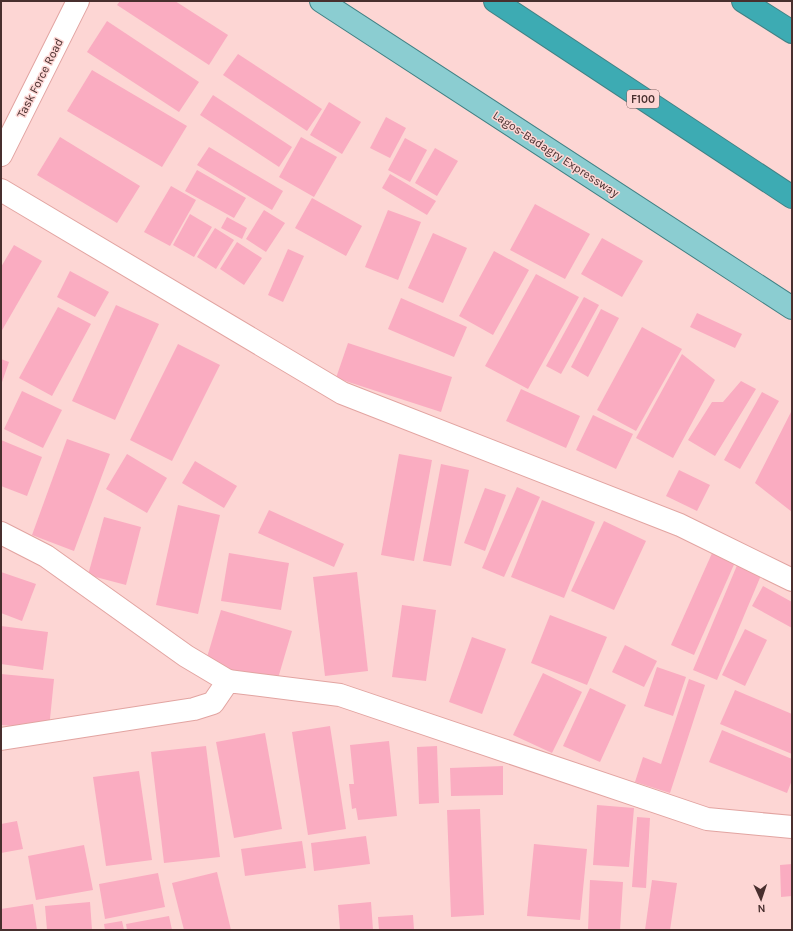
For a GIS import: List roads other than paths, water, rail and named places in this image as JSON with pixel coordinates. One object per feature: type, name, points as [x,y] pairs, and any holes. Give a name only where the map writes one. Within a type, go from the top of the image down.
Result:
[{"type":"highway","name":"F100","points":[[495,1],[792,197]]},
{"type":"highway","points":[[743,1],[792,32]]},
{"type":"main road","name":"Lagos-Badagry Expressway","points":[[321,1],[792,308]]},
{"type":"street","name":"Task Force Road","points":[[1,155],[78,1]]},
{"type":"street","points":[[1,190],[342,393],[680,525],[792,580]]},
{"type":"street","points":[[1,533],[46,556],[186,656],[228,681],[340,695],[707,819],[792,827]]},
{"type":"street","points":[[1,739],[194,709],[213,703],[228,681]]}]
